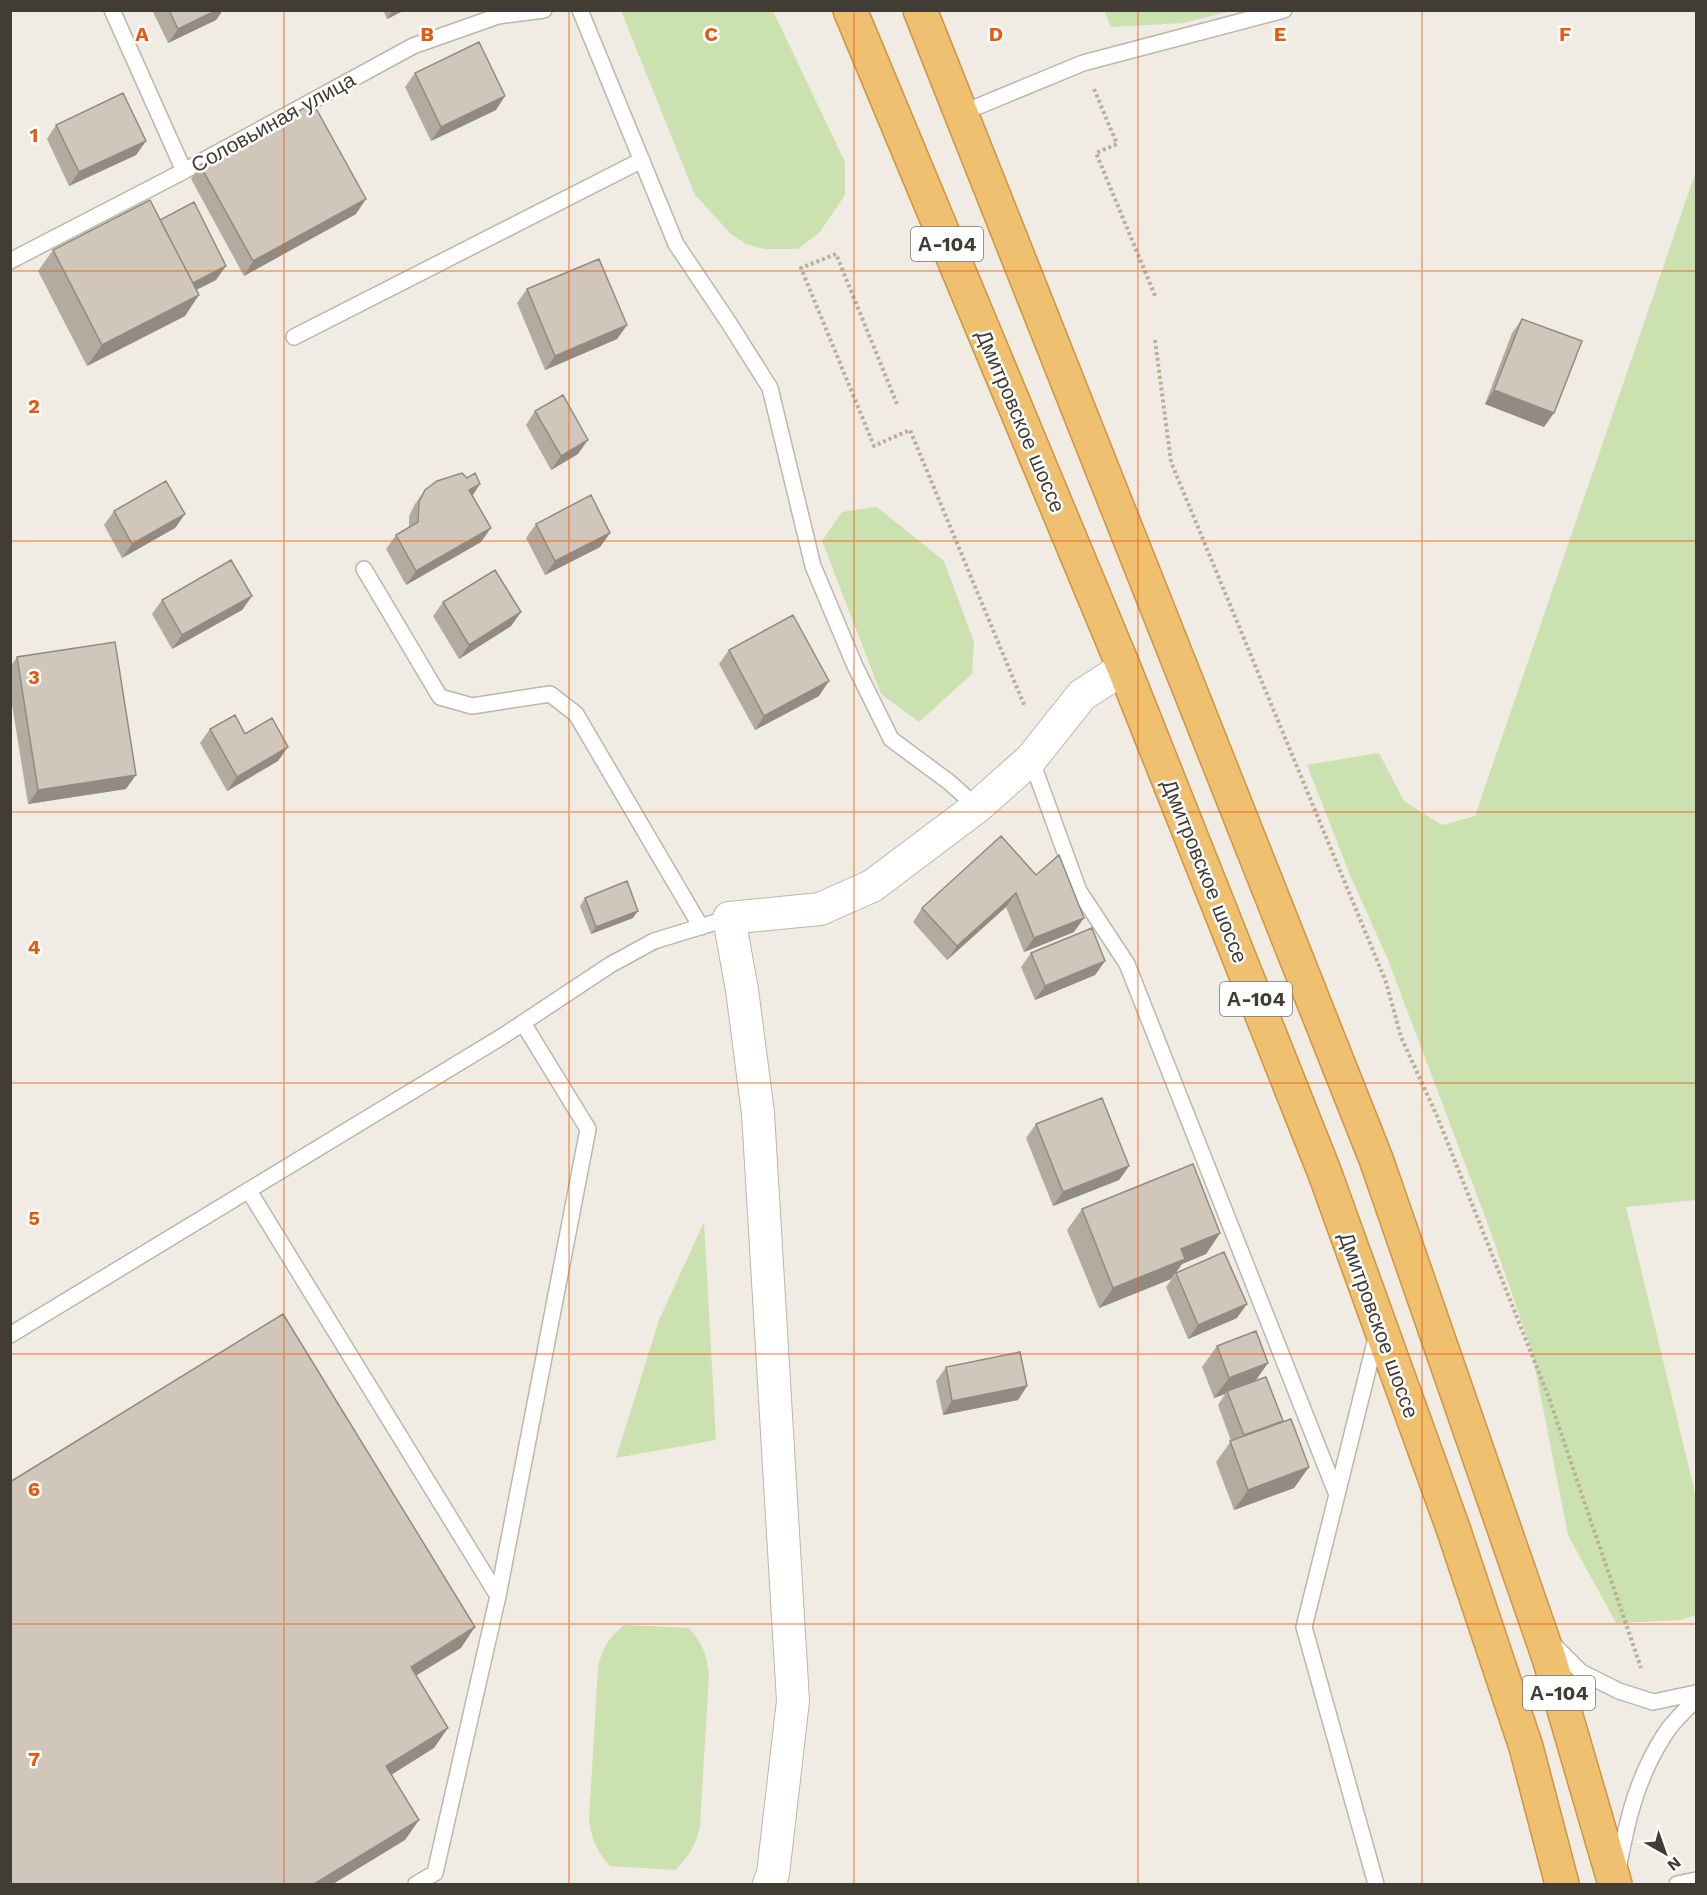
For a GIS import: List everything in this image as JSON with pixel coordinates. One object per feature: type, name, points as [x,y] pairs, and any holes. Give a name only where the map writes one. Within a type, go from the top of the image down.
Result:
[{"type":"highway","name":"Дмитровское шоссе","points":[[850,10],[1124,668],[1324,1172],[1453,1528],[1526,1747],[1562,1884]]},
{"type":"highway","name":"А-104","points":[[920,10],[1376,1159],[1540,1632],[1615,1884]]},
{"type":"street","points":[[771,1879],[793,1701],[758,1113],[742,990],[715,922],[820,909],[872,886],[977,807],[1036,752],[1082,695],[1124,668]]},
{"type":"lane","points":[[112,10],[184,171]]},
{"type":"lane","name":"Соловьиная улица","points":[[10,261],[184,171],[413,45],[498,16],[544,10]]},
{"type":"lane","points":[[580,10],[676,244],[770,388],[813,566],[855,666],[891,739],[949,782],[977,807]]},
{"type":"lane","points":[[962,113],[1083,63],[1284,10]]},
{"type":"lane","points":[[294,337],[642,160]]},
{"type":"lane","points":[[10,1335],[523,1023],[610,965],[654,941],[715,922],[576,714],[550,694],[472,706],[440,697],[364,569]]},
{"type":"lane","points":[[1036,752],[1079,891],[1127,963],[1337,1495]]},
{"type":"lane","points":[[416,1884],[435,1873],[498,1596],[588,1129],[523,1023]]},
{"type":"lane","points":[[249,1191],[498,1596]]},
{"type":"lane","points":[[1376,1884],[1304,1627],[1380,1325]]},
{"type":"lane","points":[[1540,1632],[1581,1672],[1619,1691],[1653,1702],[1696,1693]]},
{"type":"lane","points":[[1615,1884],[1628,1818],[1642,1775],[1666,1732],[1696,1699]]},
{"type":"lane","points":[[1677,1884],[1696,1880]]},
{"type":"path","points":[[1083,63],[1117,144],[1096,153],[1156,298]]},
{"type":"path","points":[[897,404],[836,254],[801,268],[874,446],[910,430],[1036,752]]},
{"type":"path","points":[[1155,340],[1171,462],[1386,982],[1401,1036],[1437,1116],[1549,1398],[1653,1702]]},
{"type":"green space","points":[[621,11],[773,11],[845,162],[845,195],[820,232],[798,249],[764,249],[746,244],[731,234],[695,195]]},
{"type":"green space","points":[[1104,11],[1232,11],[1183,23],[1111,27]]},
{"type":"green space","points":[[1696,171],[1696,1200],[1626,1207],[1696,1497],[1696,1615],[1680,1620],[1616,1623],[1568,1535],[1532,1352],[1489,1227],[1388,960],[1350,875],[1307,765],[1379,753],[1404,801],[1442,825],[1475,816]]},
{"type":"green space","points":[[877,507],[944,561],[974,642],[972,674],[919,722],[881,694],[822,541],[842,512]]},
{"type":"green space","points":[[704,1222],[716,1440],[616,1458],[659,1320]]},
{"type":"green space","points":[[624,1625],[689,1628],[701,1644],[707,1660],[709,1674],[700,1826],[691,1850],[675,1870],[610,1866],[598,1851],[590,1827],[598,1668],[606,1644]]},
{"type":"building","points":[[169,10],[217,10],[178,29]]},
{"type":"building","points":[[479,42],[505,96],[441,127],[415,73]]},
{"type":"building","points":[[123,93],[146,141],[79,172],[56,125]]},
{"type":"building","points":[[313,103],[366,199],[253,261],[200,165]]},
{"type":"building","points":[[150,200],[199,295],[102,345],[53,250]]},
{"type":"building","points":[[194,202],[226,266],[193,283],[160,220]]},
{"type":"building","points":[[599,259],[627,325],[555,356],[527,289]]},
{"type":"building","points":[[1522,319],[1582,341],[1554,413],[1494,390]]},
{"type":"building","points":[[563,395],[588,440],[561,456],[535,411]]},
{"type":"building","points":[[462,473],[467,478],[475,473],[480,484],[469,490],[491,528],[416,571],[396,535],[418,522],[419,502],[425,490],[437,481]]},
{"type":"building","points":[[166,481],[185,514],[132,544],[114,511]]},
{"type":"building","points":[[591,495],[610,533],[555,561],[536,524]]},
{"type":"building","points":[[231,560],[252,596],[182,635],[162,600]]},
{"type":"building","points":[[495,570],[521,612],[469,645],[443,602]]},
{"type":"building","points":[[793,615],[829,681],[764,716],[729,650]]},
{"type":"building","points":[[115,642],[136,775],[38,790],[17,657]]},
{"type":"building","points":[[235,715],[245,734],[272,718],[288,747],[237,777],[210,729]]},
{"type":"building","points":[[1001,836],[1036,875],[1059,855],[1084,918],[1034,938],[1016,893],[957,946],[922,908]]},
{"type":"building","points":[[627,881],[638,911],[596,927],[585,898]]},
{"type":"building","points":[[1092,928],[1105,961],[1045,986],[1031,953]]},
{"type":"building","points":[[1102,1098],[1129,1166],[1063,1192],[1036,1124]]},
{"type":"building","points":[[1193,1164],[1220,1233],[1181,1249],[1185,1259],[1113,1288],[1082,1209]]},
{"type":"building","points":[[1224,1252],[1247,1304],[1198,1325],[1176,1273]]},
{"type":"building","points":[[283,1314],[475,1627],[411,1667],[448,1728],[386,1766],[419,1820],[314,1884],[10,1884],[10,1482]]},
{"type":"building","points":[[1256,1331],[1268,1363],[1229,1378],[1217,1346]]},
{"type":"building","points":[[1020,1352],[1027,1386],[952,1401],[946,1367]]},
{"type":"building","points":[[1266,1377],[1283,1421],[1244,1435],[1227,1391]]},
{"type":"building","points":[[1291,1419],[1309,1467],[1248,1490],[1230,1441]]}]
